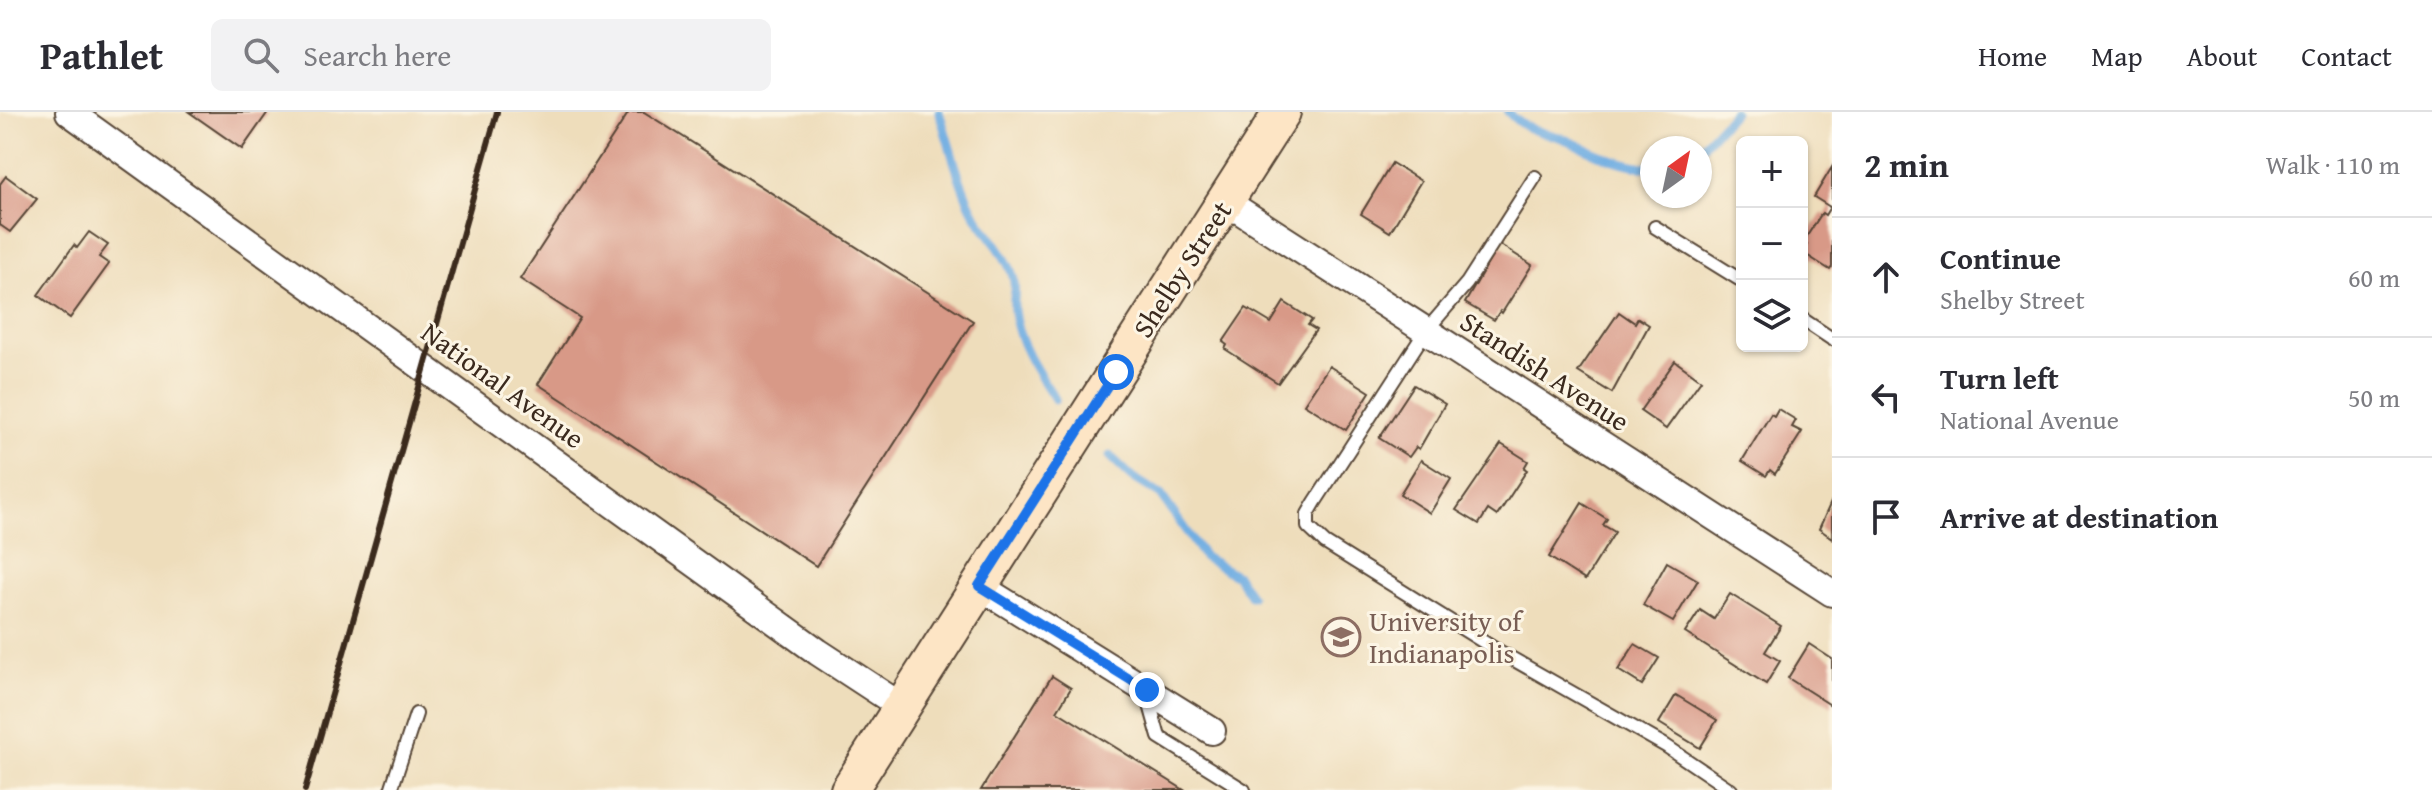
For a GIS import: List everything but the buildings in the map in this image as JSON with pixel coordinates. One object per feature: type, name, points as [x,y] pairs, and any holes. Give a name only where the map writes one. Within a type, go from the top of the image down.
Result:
[{"type":"main road","name":"Shelby Street","points":[[849,790],[1282,112]]},
{"type":"street","name":"National Avenue","points":[[69,112],[818,652],[902,707]]},
{"type":"street","name":"Standish Avenue","points":[[1225,201],[1832,593]]},
{"type":"street","points":[[979,586],[1212,731]]},
{"type":"lane","points":[[1535,177],[1467,283],[1425,332],[1315,502],[1308,514],[1308,527],[1325,543],[1495,649],[1666,746],[1731,790]]},
{"type":"lane","points":[[1655,227],[1740,280]]},
{"type":"lane","points":[[1808,323],[1832,339]]},
{"type":"lane","points":[[1147,690],[1159,737],[1244,790]]},
{"type":"lane","points":[[391,790],[416,714]]},
{"type":"waterway","points":[[939,112],[967,199],[1012,273],[1014,310],[1024,345],[1055,399]]},
{"type":"waterway","points":[[1508,112],[1530,129],[1640,166]]},
{"type":"waterway","points":[[1712,136],[1734,112]]},
{"type":"waterway","points":[[1110,456],[1132,477],[1161,495],[1204,557],[1237,576],[1251,596]]},
{"type":"railway","points":[[305,790],[497,112]]},
{"type":"place","name":"University of Indianapolis","points":[[1341,637]]},
{"type":"route","points":[[1116,372],[979,586],[1147,690]]}]
